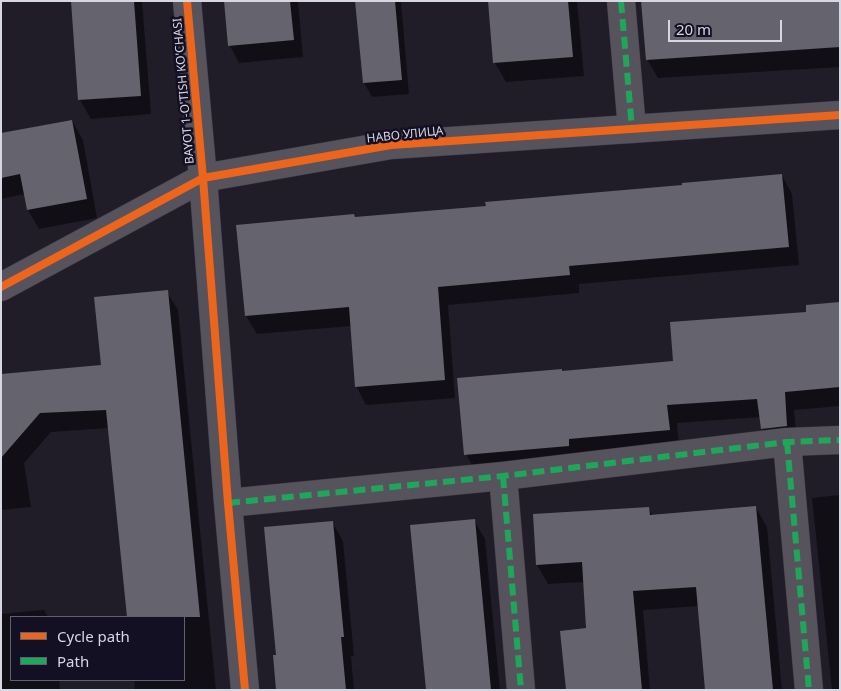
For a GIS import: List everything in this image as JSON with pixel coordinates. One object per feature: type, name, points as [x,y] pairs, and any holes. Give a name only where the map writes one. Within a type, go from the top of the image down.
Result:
[{"type":"street","name":"BAYOT 1-O'TISH KO'CHASI","points":[[187,1],[245,690]]},
{"type":"street","points":[[621,1],[632,129]]},
{"type":"street","name":"НАВО УЛИЦА","points":[[1,287],[203,178],[391,145],[840,115]]},
{"type":"street","points":[[228,503],[503,476],[787,442],[840,440]]},
{"type":"street","points":[[787,442],[809,690]]},
{"type":"street","points":[[503,476],[521,690]]},
{"type":"building","points":[[71,1],[134,1],[141,96],[78,100]]},
{"type":"building","points":[[224,1],[290,1],[294,40],[228,46]]},
{"type":"building","points":[[355,1],[395,1],[402,80],[363,83]]},
{"type":"building","points":[[488,1],[568,1],[573,57],[493,63]]},
{"type":"building","points":[[641,1],[840,1],[840,47],[646,60]]},
{"type":"building","points":[[72,120],[87,199],[27,210],[20,174],[1,178],[1,133]]},
{"type":"building","points":[[782,174],[789,247],[569,266],[570,275],[438,287],[445,380],[355,387],[349,307],[245,316],[236,225],[354,214],[355,217],[486,206],[485,202],[682,185],[682,183]]},
{"type":"building","points":[[168,290],[200,617],[127,616],[106,410],[40,413],[1,458],[1,374],[101,365],[94,297]]},
{"type":"building","points":[[840,302],[840,387],[785,392],[787,426],[761,429],[757,399],[667,405],[670,430],[569,439],[569,446],[464,455],[457,378],[673,361],[670,322],[806,312],[806,305]]},
{"type":"building","points":[[756,506],[773,690],[705,690],[696,587],[633,591],[642,690],[566,690],[560,631],[586,628],[582,562],[536,565],[533,514],[649,507],[650,515]]},
{"type":"building","points":[[475,519],[491,690],[426,690],[410,525]]},
{"type":"building","points":[[333,521],[344,637],[341,637],[346,690],[276,690],[273,655],[276,655],[264,527]]},
{"type":"marked path","points":[[621,1],[632,129]]},
{"type":"marked path","points":[[228,503],[503,476],[787,442],[840,440]]},
{"type":"marked path","points":[[787,442],[809,690]]},
{"type":"marked path","points":[[503,476],[521,690]]},
{"type":"cycle path","points":[[187,1],[245,690]]},
{"type":"cycle path","points":[[1,287],[203,178],[391,145],[840,115]]}]
